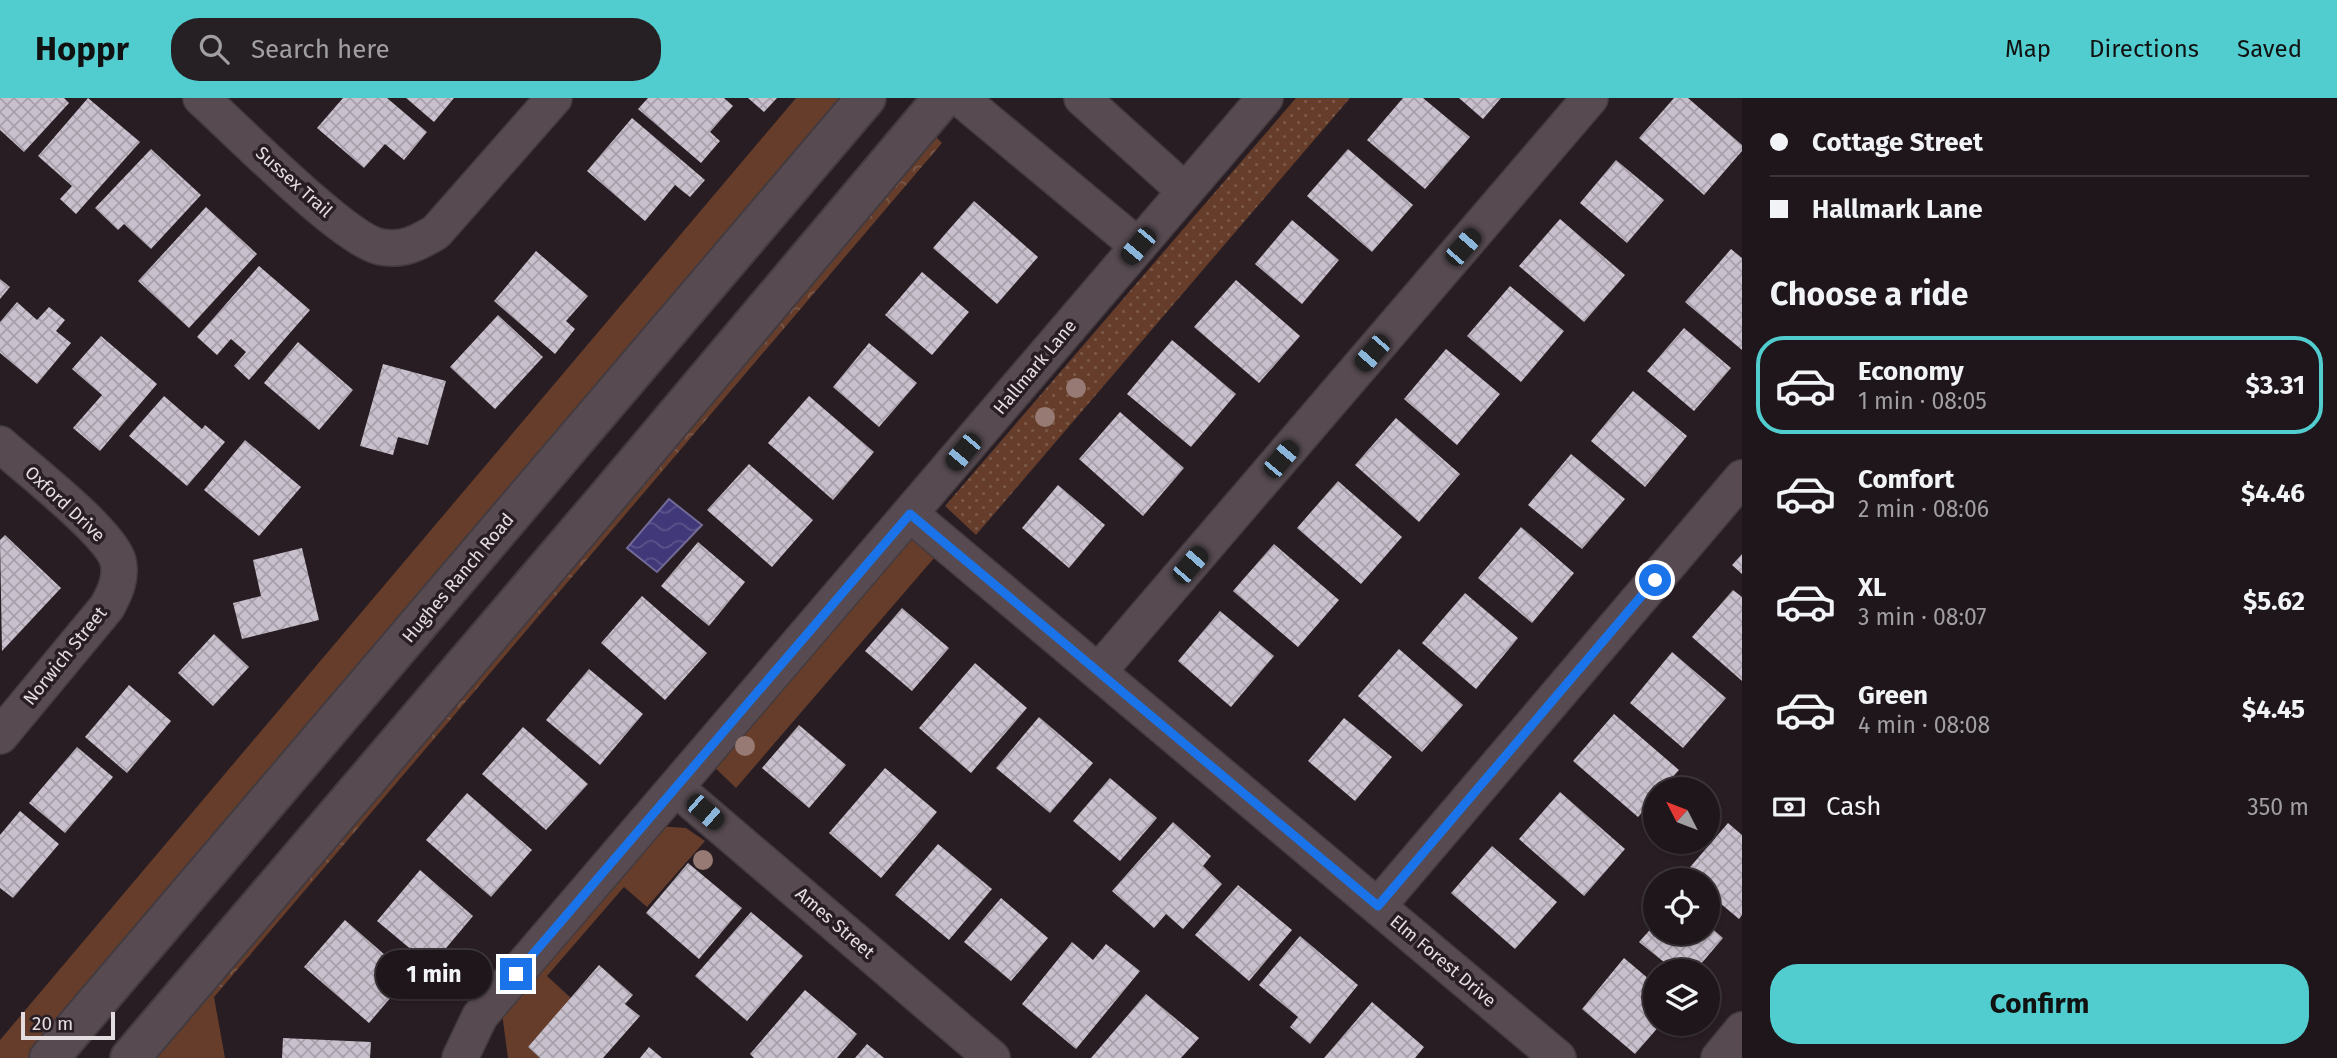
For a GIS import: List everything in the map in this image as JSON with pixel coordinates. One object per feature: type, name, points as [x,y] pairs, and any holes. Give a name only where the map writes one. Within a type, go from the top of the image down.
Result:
[{"type":"street","name":"Sussex Trail","points":[[201,98],[341,225],[378,247],[397,249],[417,244],[436,232],[554,98]]},
{"type":"street","name":"Hughes Ranch Road","points":[[51,1058],[866,98]]},
{"type":"street","points":[[130,1058],[606,500],[943,98]]},
{"type":"street","points":[[960,98],[1138,246]]},
{"type":"street","points":[[1082,98],[1185,191]]},
{"type":"street","name":"Hallmark Lane","points":[[460,1057],[480,1016],[677,789],[1265,98]]},
{"type":"street","points":[[1099,671],[1590,98]]},
{"type":"street","name":"Oxford Drive","points":[[0,444],[96,531],[117,558],[119,571]]},
{"type":"street","points":[[1378,906],[1742,478]]},
{"type":"street","name":"Elm Forest Drive","points":[[910,514],[1558,1058]]},
{"type":"street","name":"Norwich Street","points":[[0,736],[107,607],[117,587],[119,571]]},
{"type":"street","name":"Ames Street","points":[[677,789],[992,1058]]},
{"type":"street","points":[[1719,1058],[1742,1030]]},
{"type":"green space","points":[[796,98],[883,98],[53,1058],[0,1058],[0,1040]]},
{"type":"green space","points":[[1296,98],[1350,98],[976,535],[945,506]]},
{"type":"green space","points":[[916,117],[942,143],[214,997],[187,971]]},
{"type":"green space","points":[[913,527],[941,550],[736,788],[708,761]]},
{"type":"green space","points":[[657,826],[686,828],[705,841],[647,907],[624,887],[547,976],[571,998],[528,1047],[540,1058],[508,1058],[501,1006]]},
{"type":"green space","points":[[187,971],[214,997],[225,1058],[116,1058]]},
{"type":"water","points":[[669,499],[702,525],[657,572],[627,548]]},
{"type":"building","points":[[0,98],[64,98],[69,103],[24,152],[0,130]]},
{"type":"building","points":[[88,98],[140,142],[76,214],[60,199],[72,186],[38,156]]},
{"type":"building","points":[[343,98],[387,98],[427,132],[404,160],[385,144],[364,168],[317,128]]},
{"type":"building","points":[[406,98],[454,98],[434,122]]},
{"type":"building","points":[[648,98],[724,98],[733,106],[710,132],[720,141],[701,163],[638,109]]},
{"type":"building","points":[[748,98],[777,98],[764,112]]},
{"type":"building","points":[[1403,98],[1423,98],[1470,137],[1425,189],[1367,140]]},
{"type":"building","points":[[1459,98],[1501,98],[1483,119]]},
{"type":"building","points":[[1674,98],[1688,98],[1742,145],[1742,151],[1704,195],[1639,138]]},
{"type":"building","points":[[632,118],[705,180],[690,197],[675,185],[645,221],[587,171]]},
{"type":"building","points":[[151,149],[201,195],[151,249],[124,224],[118,230],[95,208]]},
{"type":"building","points":[[1348,149],[1413,205],[1372,252],[1307,196]]},
{"type":"building","points":[[1616,160],[1664,200],[1627,243],[1580,203]]},
{"type":"building","points":[[974,201],[1038,257],[997,304],[933,248]]},
{"type":"building","points":[[206,207],[257,254],[189,328],[138,281]]},
{"type":"building","points":[[1560,219],[1625,275],[1584,322],[1519,266]]},
{"type":"building","points":[[1292,220],[1339,260],[1302,304],[1255,264]]},
{"type":"building","points":[[1731,249],[1742,258],[1742,350],[1685,302]]},
{"type":"building","points":[[536,251],[588,296],[566,321],[575,329],[555,354],[494,301]]},
{"type":"building","points":[[259,266],[310,310],[249,380],[234,366],[246,352],[231,339],[217,355],[197,337]]},
{"type":"building","points":[[922,272],[969,312],[932,355],[885,315]]},
{"type":"building","points":[[0,279],[10,287],[0,299]]},
{"type":"building","points":[[1236,280],[1300,336],[1259,383],[1194,327]]},
{"type":"building","points":[[1510,286],[1564,331],[1521,382],[1467,336]]},
{"type":"building","points":[[17,302],[37,320],[49,307],[65,320],[56,331],[71,343],[37,384],[0,353],[0,322]]},
{"type":"building","points":[[498,315],[543,357],[495,409],[450,367]]},
{"type":"building","points":[[1684,328],[1731,368],[1694,411],[1647,371]]},
{"type":"building","points":[[101,336],[157,384],[100,451],[73,428],[102,395],[72,369]]},
{"type":"building","points":[[1172,340],[1236,394],[1191,447],[1127,394]]},
{"type":"building","points":[[298,342],[353,390],[319,430],[264,383]]},
{"type":"building","points":[[869,343],[917,383],[879,427],[833,387]]},
{"type":"building","points":[[1446,349],[1500,394],[1457,445],[1404,399]]},
{"type":"building","points":[[383,364],[446,381],[428,445],[398,437],[393,455],[360,446]]},
{"type":"building","points":[[1633,391],[1687,436],[1645,487],[1591,441]]},
{"type":"building","points":[[164,396],[202,429],[205,425],[225,442],[187,486],[129,436]]},
{"type":"building","points":[[809,396],[874,452],[833,500],[768,443]]},
{"type":"building","points":[[1120,412],[1184,468],[1143,516],[1079,459]]},
{"type":"building","points":[[1396,418],[1460,474],[1419,522],[1355,465]]},
{"type":"building","points":[[245,440],[301,487],[259,536],[204,490]]},
{"type":"building","points":[[1571,454],[1625,499],[1582,549],[1528,505]]},
{"type":"building","points":[[749,464],[813,520],[772,567],[707,510]]},
{"type":"building","points":[[1338,481],[1402,537],[1361,584],[1297,528]]},
{"type":"building","points":[[1058,485],[1105,525],[1069,568],[1022,528]]},
{"type":"building","points":[[1521,527],[1574,573],[1532,623],[1478,578]]},
{"type":"building","points":[[5,535],[61,588],[2,651],[0,540]]},
{"type":"building","points":[[698,542],[745,582],[709,626],[661,586]]},
{"type":"building","points":[[1274,544],[1339,600],[1298,647],[1233,591]]},
{"type":"building","points":[[302,548],[319,620],[242,639],[233,603],[261,596],[253,560]]},
{"type":"building","points":[[1742,554],[1742,574],[1732,565]]},
{"type":"building","points":[[1733,590],[1742,597],[1742,681],[1692,637]]},
{"type":"building","points":[[1465,593],[1518,638],[1476,689],[1422,643]]},
{"type":"building","points":[[642,596],[707,653],[665,700],[601,643]]},
{"type":"building","points":[[902,608],[949,648],[912,691],[865,651]]},
{"type":"building","points":[[1220,611],[1274,656],[1231,707],[1178,661]]},
{"type":"building","points":[[214,634],[249,667],[213,706],[178,673]]},
{"type":"building","points":[[1399,649],[1463,705],[1422,752],[1358,696]]},
{"type":"building","points":[[1672,652],[1726,698],[1683,748],[1630,703]]},
{"type":"building","points":[[975,663],[1027,708],[971,773],[919,728]]},
{"type":"building","points":[[589,669],[643,714],[600,765],[546,720]]},
{"type":"building","points":[[129,685],[171,721],[127,773],[85,737]]},
{"type":"building","points":[[1614,714],[1679,770],[1673,777],[1643,777],[1643,811],[1638,817],[1573,761]]},
{"type":"building","points":[[1039,717],[1093,763],[1050,813],[996,768]]},
{"type":"building","points":[[1344,718],[1392,757],[1355,801],[1308,761]]},
{"type":"building","points":[[799,725],[846,765],[809,808],[762,768]]},
{"type":"building","points":[[523,727],[588,784],[546,830],[482,774]]},
{"type":"building","points":[[77,747],[113,777],[65,833],[29,803]]},
{"type":"building","points":[[885,768],[937,812],[881,878],[829,833]]},
{"type":"building","points":[[1110,778],[1157,818],[1120,861],[1073,821]]},
{"type":"building","points":[[1560,792],[1625,849],[1584,896],[1519,839]]},
{"type":"building","points":[[467,793],[532,850],[491,897],[426,840]]},
{"type":"building","points":[[20,811],[59,844],[13,898],[0,888],[0,835]]},
{"type":"building","points":[[1173,822],[1211,856],[1203,866],[1222,884],[1183,929],[1166,914],[1154,928],[1112,891]]},
{"type":"building","points":[[1728,823],[1742,835],[1742,915],[1739,919],[1720,903],[1720,868],[1689,868],[1701,854],[1720,854],[1720,832]]},
{"type":"building","points":[[938,844],[992,889],[949,940],[895,895]]},
{"type":"building","points":[[1492,846],[1557,902],[1515,949],[1451,893]]},
{"type":"building","points":[[688,863],[742,908],[699,959],[646,913]]},
{"type":"building","points":[[420,870],[473,916],[431,966],[377,921]]},
{"type":"building","points":[[1238,885],[1292,930],[1249,981],[1195,935]]},
{"type":"building","points":[[1001,898],[1048,938],[1011,981],[964,942]]},
{"type":"building","points":[[751,912],[803,956],[747,1021],[695,976]]},
{"type":"building","points":[[345,920],[409,976],[369,1023],[304,967]]},
{"type":"building","points":[[1300,936],[1358,985],[1310,1044],[1290,1027],[1298,1017],[1259,985]]},
{"type":"building","points":[[1643,938],[1643,945],[1717,945],[1705,959],[1660,959],[1639,942]]},
{"type":"building","points":[[1072,942],[1093,960],[1106,944],[1140,971],[1076,1049],[1022,1004]]},
{"type":"building","points":[[1624,958],[1643,974],[1643,1036],[1651,1036],[1635,1054],[1582,1009]]},
{"type":"building","points":[[599,965],[633,995],[625,1004],[640,1016],[603,1058],[540,1058],[528,1047]]},
{"type":"building","points":[[805,990],[857,1034],[837,1058],[754,1058],[750,1054]]},
{"type":"building","points":[[1146,994],[1199,1038],[1181,1058],[1091,1058]]},
{"type":"building","points":[[1372,1002],[1424,1047],[1415,1058],[1324,1058]]},
{"type":"building","points":[[283,1038],[371,1042],[370,1058],[282,1058]]},
{"type":"building","points":[[867,1044],[884,1058],[855,1058]]},
{"type":"building","points":[[649,1047],[662,1058],[640,1058]]},
{"type":"route","points":[[516,974],[910,514],[1378,906],[1655,580]]}]
